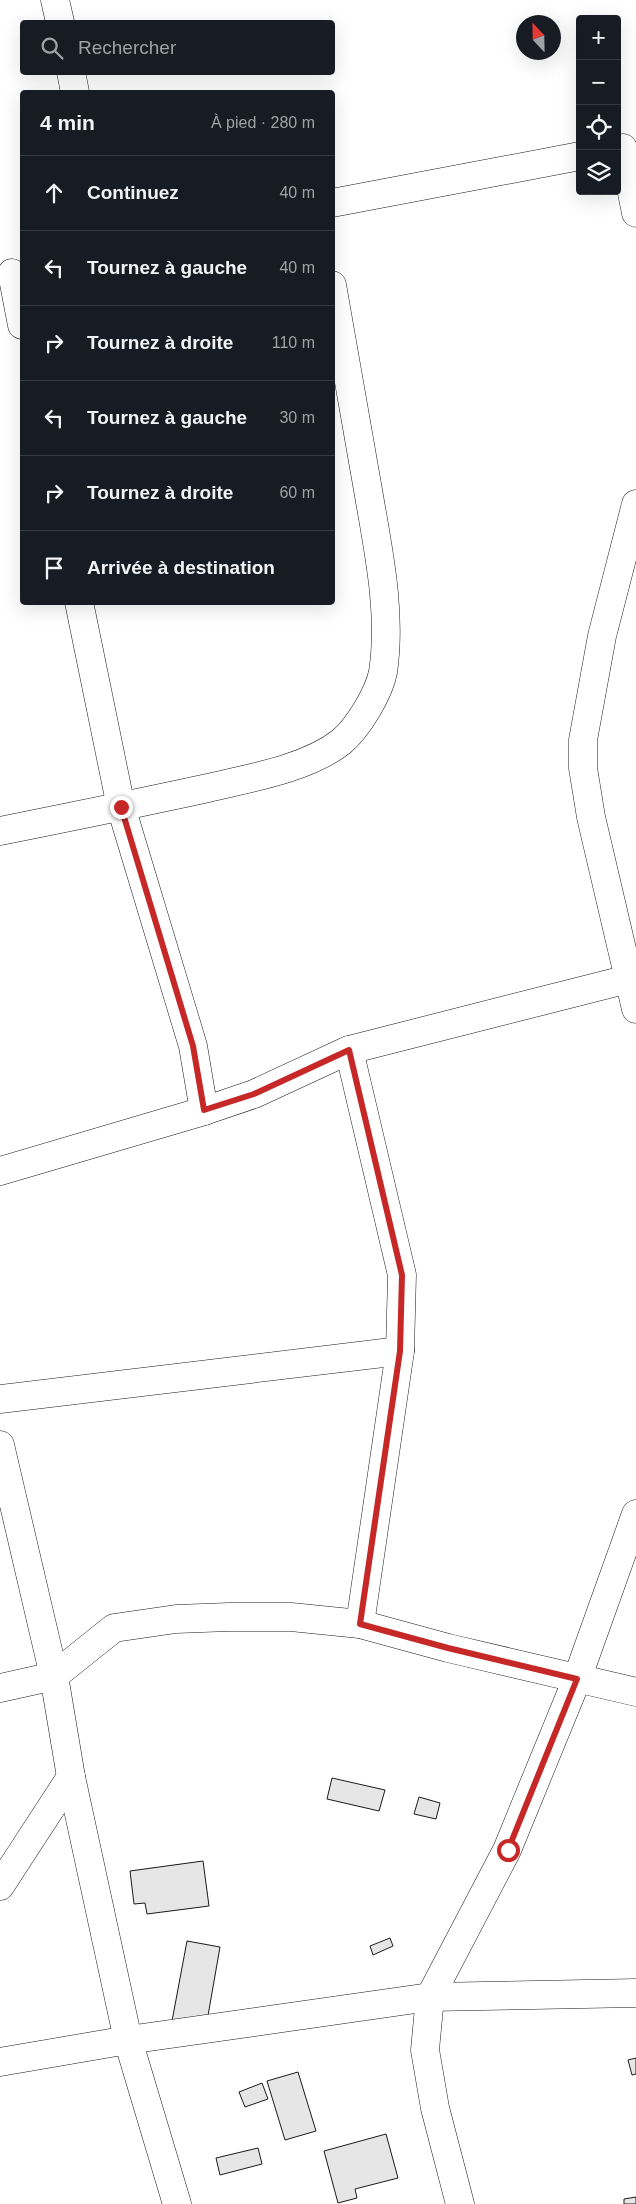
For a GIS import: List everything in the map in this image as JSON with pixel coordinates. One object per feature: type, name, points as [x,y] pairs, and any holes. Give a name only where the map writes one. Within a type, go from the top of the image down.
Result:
[{"type":"street","points":[[55,0],[60,20]]},
{"type":"street","points":[[72,75],[75,90]]},
{"type":"street","points":[[625,147],[636,213]]},
{"type":"street","points":[[335,201],[576,157]]},
{"type":"street","points":[[11,273],[20,316]]},
{"type":"street","points":[[0,831],[121,807],[244,779],[306,761],[340,743],[355,730],[369,706],[383,674],[386,622],[380,561],[335,302]]},
{"type":"street","points":[[636,504],[602,636],[584,740],[583,758],[591,817],[632,977],[636,1010]]},
{"type":"street","points":[[80,605],[121,807],[193,1046],[204,1110]]},
{"type":"street","points":[[0,1171],[254,1094],[349,1050],[632,977]]},
{"type":"street","points":[[349,1050],[402,1275],[400,1351],[360,1624]]},
{"type":"street","points":[[0,1399],[400,1351]]},
{"type":"street","points":[[0,1445],[54,1676],[71,1777],[128,2040],[177,2204]]},
{"type":"street","points":[[460,2204],[435,2108],[425,2050],[430,1997],[508,1850],[577,1679],[636,1514]]},
{"type":"street","points":[[0,1688],[54,1676],[114,1628],[176,1619],[291,1617],[360,1624],[448,1648],[636,1692]]},
{"type":"street","points":[[0,1886],[71,1777]]},
{"type":"street","points":[[0,2062],[128,2040],[430,1997],[636,1992]]},
{"type":"building","points":[[332,1778],[385,1790],[379,1811],[327,1799]]},
{"type":"building","points":[[419,1797],[440,1803],[436,1819],[414,1814]]},
{"type":"building","points":[[203,1861],[209,1906],[147,1914],[145,1903],[134,1904],[130,1871]]},
{"type":"building","points":[[390,1938],[393,1946],[373,1955],[370,1946]]},
{"type":"building","points":[[187,1941],[220,1947],[206,2027],[172,2021]]},
{"type":"building","points":[[636,2058],[636,2074],[632,2075],[628,2060]]},
{"type":"building","points":[[298,2072],[316,2131],[285,2140],[267,2081]]},
{"type":"building","points":[[262,2083],[268,2099],[245,2107],[239,2092]]},
{"type":"building","points":[[386,2134],[398,2178],[355,2189],[357,2198],[338,2203],[324,2151]]},
{"type":"building","points":[[258,2148],[262,2164],[220,2175],[216,2158]]},
{"type":"building","points":[[636,2197],[636,2204],[624,2204],[624,2199]]},
{"type":"route","points":[[121,807],[193,1046],[204,1110],[254,1094],[349,1050],[402,1275],[400,1351],[360,1624],[448,1648],[577,1679],[508,1850]]}]
